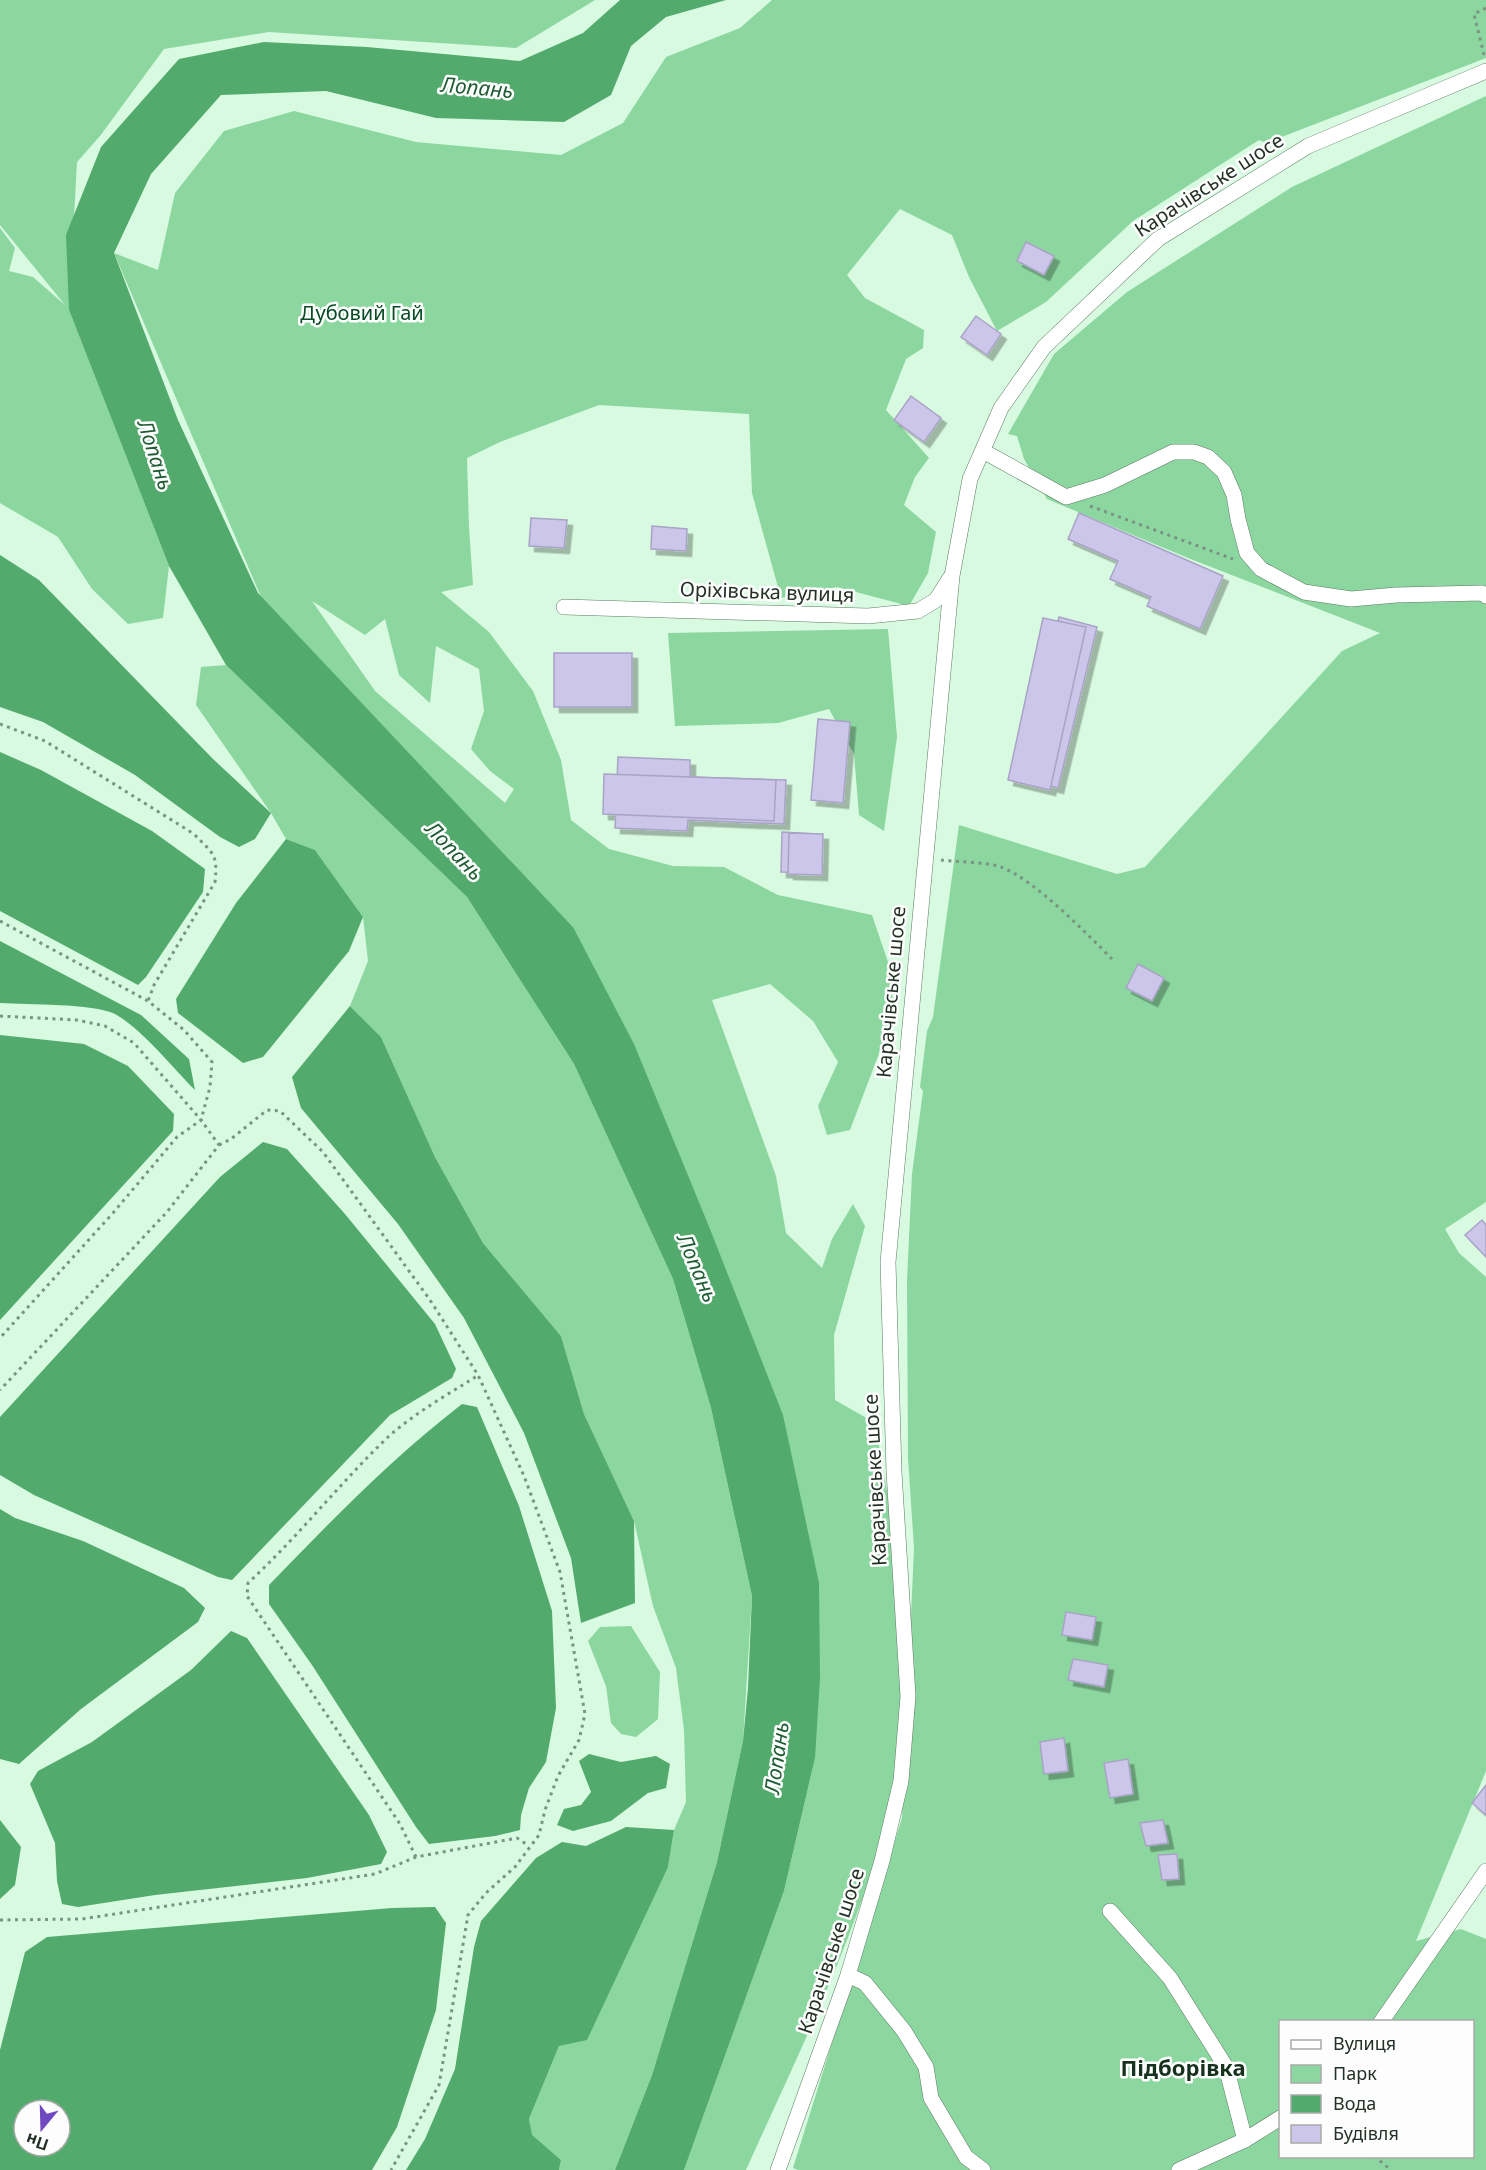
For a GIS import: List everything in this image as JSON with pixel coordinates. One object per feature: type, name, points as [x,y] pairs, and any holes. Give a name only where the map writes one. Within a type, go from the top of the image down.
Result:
[{"type":"street","name":"Карачівське шосе","points":[[778,2170],[848,1975],[882,1861],[901,1781],[908,1696],[894,1472],[888,1262],[952,576],[970,479],[1001,408],[1044,347],[1158,240],[1308,146],[1486,71]]},
{"type":"street","points":[[982,451],[1066,497],[1105,485],[1173,452],[1194,452],[1208,458],[1224,472],[1234,495],[1246,553],[1261,570],[1304,592],[1351,599],[1396,595],[1482,593],[1486,596]]},
{"type":"street","name":"Оріхівська вулиця","points":[[564,607],[868,616],[918,611],[936,600],[952,576]]},
{"type":"street","points":[[1382,2020],[1486,1871]]},
{"type":"street","points":[[1110,1911],[1170,1978],[1226,2067],[1245,2139]]},
{"type":"street","points":[[848,1975],[866,1983],[904,2031],[926,2067],[931,2098],[966,2157],[983,2170]]},
{"type":"street","points":[[1179,2170],[1245,2139],[1279,2119]]},
{"type":"path","points":[[1486,8],[1474,14],[1486,64]]},
{"type":"path","points":[[1066,497],[1261,570]]},
{"type":"path","points":[[0,723],[45,741],[194,834],[212,853],[217,862],[215,882],[154,985],[148,1001]]},
{"type":"path","points":[[925,858],[1000,867],[1028,883],[1081,928],[1112,959]]},
{"type":"path","points":[[0,921],[148,1001],[184,1030],[212,1062],[210,1087],[201,1120],[177,1137],[113,1213],[0,1338]]},
{"type":"path","points":[[0,1016],[77,1020],[105,1026],[134,1043],[201,1120],[219,1145]]},
{"type":"path","points":[[0,1390],[167,1212],[219,1145],[231,1139],[267,1110],[280,1111],[323,1152],[430,1300],[478,1376],[524,1476],[560,1572],[585,1714],[579,1740],[558,1776],[545,1810],[539,1835],[515,1867],[486,1893],[468,1915],[439,2085],[391,2170]]},
{"type":"path","points":[[416,1857],[400,1824],[248,1596],[248,1583],[277,1556],[388,1437],[426,1409],[478,1376]]},
{"type":"path","points":[[0,1920],[82,1919],[375,1874],[416,1857],[517,1838],[529,1846]]},
{"type":"path","points":[[1375,2158],[1391,2170]]},
{"type":"green space","points":[[0,0],[595,0],[516,48],[269,32],[164,49],[100,136],[77,162],[69,310],[169,566],[163,618],[128,624],[92,589],[58,537],[0,503],[0,228],[15,248],[9,271],[33,277],[65,305],[0,225]]},
{"type":"green space","name":"Дубовий Гай","points":[[772,0],[1486,0],[1486,58],[1266,143],[1259,140],[1133,221],[1046,302],[997,331],[969,277],[952,235],[900,209],[847,275],[865,298],[924,330],[923,348],[906,359],[886,410],[929,458],[915,477],[904,505],[936,532],[928,573],[909,606],[837,587],[781,598],[752,493],[749,414],[599,405],[500,442],[467,458],[473,585],[441,592],[489,632],[533,691],[561,760],[571,820],[609,849],[673,866],[724,867],[778,895],[872,915],[890,968],[894,1014],[850,1130],[827,1135],[818,1106],[838,1062],[813,1021],[770,984],[712,1000],[776,1176],[786,1233],[822,1268],[832,1239],[853,1204],[865,1226],[834,1335],[835,1400],[875,1423],[900,1566],[907,1707],[914,1548],[908,1458],[907,1280],[912,1174],[923,1091],[920,1087],[927,1031],[933,1017],[959,825],[1117,874],[1145,867],[1342,651],[1380,633],[1188,558],[1047,499],[1024,459],[1017,436],[1008,434],[1054,354],[1127,292],[1292,187],[1486,96],[1486,1202],[1445,1229],[1459,1253],[1486,1277],[1486,1771],[1416,1941],[1461,1929],[1486,1939],[1486,2170],[798,2170],[793,2168],[902,1818],[906,1718],[880,1840],[856,1916],[811,2026],[746,2170],[684,2170],[784,1891],[815,1758],[573,927],[261,597],[114,253],[158,270],[175,193],[224,131],[294,111],[416,142],[561,155],[623,123],[666,57],[740,28]],"holes":[[[312,601],[365,635],[385,619],[399,675],[430,703],[436,646],[479,669],[484,711],[471,749],[490,771],[514,789],[505,803],[375,691]]]},
{"type":"green space","points":[[888,629],[897,737],[884,831],[859,815],[854,754],[829,709],[778,723],[675,726],[668,633]]},
{"type":"green space","points":[[226,665],[467,897],[574,1064],[673,1279],[711,1408],[752,1596],[743,1741],[717,1862],[652,2075],[615,2170],[559,2170],[561,2160],[531,2135],[529,2119],[559,2046],[668,1867],[674,1830],[686,1802],[684,1730],[676,1668],[653,1606],[634,1521],[584,1414],[561,1336],[483,1243],[435,1157],[381,1037],[350,1006],[368,961],[363,917],[315,850],[286,839],[271,813],[196,705],[201,667]]},
{"type":"green space","points":[[631,1626],[660,1672],[658,1719],[636,1737],[621,1734],[611,1723],[606,1686],[588,1641],[600,1627]]},
{"type":"water","name":"Лопань","points":[[620,0],[726,0],[666,17],[631,46],[611,95],[564,122],[436,118],[326,91],[221,95],[151,174],[114,253],[178,420],[258,593],[573,927],[634,1044],[783,1415],[819,1583],[820,1678],[815,1758],[784,1891],[684,2170],[615,2170],[652,2075],[717,1862],[743,1741],[752,1596],[711,1408],[673,1279],[574,1064],[467,897],[226,665],[169,566],[69,310],[66,235],[101,147],[179,59],[264,42],[367,47],[520,61],[583,33]]},
{"type":"water","points":[[0,555],[39,580],[213,759],[271,813],[255,839],[239,847],[220,837],[135,775],[43,722],[0,707]]},
{"type":"water","points":[[0,752],[41,770],[152,831],[205,869],[203,892],[146,977],[138,985],[0,911]]},
{"type":"water","points":[[286,839],[315,850],[363,917],[349,951],[263,1057],[243,1063],[178,1013],[176,999],[236,903]]},
{"type":"water","points":[[0,941],[141,1015],[189,1059],[195,1090],[136,1029],[115,1014],[105,1010],[76,1006],[0,1003]]},
{"type":"water","points":[[350,1006],[381,1037],[435,1157],[483,1243],[561,1336],[584,1414],[634,1521],[635,1603],[581,1623],[571,1558],[524,1433],[464,1318],[398,1224],[301,1108],[292,1077]]},
{"type":"water","points":[[0,1035],[84,1044],[128,1066],[174,1114],[173,1131],[0,1320]]},
{"type":"water","points":[[263,1142],[287,1149],[345,1214],[435,1324],[456,1369],[452,1378],[390,1415],[232,1580],[218,1577],[34,1495],[0,1475],[0,1417],[220,1177]]},
{"type":"water","points":[[462,1404],[477,1407],[519,1506],[552,1611],[556,1708],[546,1762],[529,1788],[521,1815],[520,1830],[495,1836],[429,1844],[312,1665],[269,1604],[269,1585],[386,1468]]},
{"type":"water","points":[[0,1509],[15,1518],[83,1541],[184,1588],[205,1608],[198,1622],[81,1709],[19,1764],[0,1759]]},
{"type":"water","points":[[231,1631],[247,1638],[369,1815],[387,1852],[381,1864],[307,1878],[155,1895],[78,1907],[62,1904],[57,1881],[55,1843],[30,1784],[38,1771],[92,1742],[191,1670]]},
{"type":"water","points":[[589,1754],[621,1762],[656,1756],[670,1764],[666,1788],[648,1793],[611,1821],[573,1831],[557,1825],[564,1809],[581,1805],[591,1792],[579,1761]]},
{"type":"water","points":[[0,1820],[21,1847],[15,1885],[0,1899]]},
{"type":"water","points":[[626,1827],[674,1830],[668,1867],[587,2040],[559,2046],[529,2119],[532,2135],[561,2160],[559,2170],[406,2170],[425,2139],[455,2069],[474,1947],[481,1921],[536,1858],[562,1842],[586,1846]]},
{"type":"water","points":[[435,1907],[446,1923],[436,2010],[397,2127],[372,2170],[0,2170],[0,2050],[25,1952],[47,1937],[392,1908]]},
{"type":"building","points":[[1026,242],[1054,256],[1044,275],[1017,261]]},
{"type":"building","points":[[976,316],[1001,334],[987,355],[961,337]]},
{"type":"building","points":[[911,396],[941,418],[924,442],[894,420]]},
{"type":"building","points":[[1079,513],[1223,576],[1200,629],[1147,606],[1151,597],[1110,579],[1118,561],[1068,539]]},
{"type":"building","points":[[531,518],[567,520],[564,548],[529,546]]},
{"type":"building","points":[[652,526],[687,529],[686,551],[651,549]]},
{"type":"building","points":[[1059,617],[1097,627],[1058,788],[1019,778]]},
{"type":"building","points":[[1043,618],[1086,627],[1050,790],[1008,780]]},
{"type":"building","points":[[554,653],[632,653],[632,707],[554,707]]},
{"type":"building","points":[[818,719],[850,722],[843,803],[811,800]]},
{"type":"building","points":[[618,757],[690,760],[690,777],[786,780],[784,824],[688,820],[687,831],[615,828]]},
{"type":"building","points":[[604,774],[776,780],[774,821],[603,814]]},
{"type":"building","points":[[782,832],[814,834],[812,873],[781,872]]},
{"type":"building","points":[[789,833],[823,834],[822,875],[788,874]]},
{"type":"building","points":[[1138,964],[1164,978],[1152,1001],[1126,988]]},
{"type":"building","points":[[1482,1220],[1486,1225],[1486,1257],[1465,1235]]},
{"type":"building","points":[[1066,1612],[1096,1617],[1092,1640],[1062,1635]]},
{"type":"building","points":[[1073,1659],[1108,1665],[1104,1687],[1068,1680]]},
{"type":"building","points":[[1064,1738],[1068,1771],[1044,1774],[1040,1742]]},
{"type":"building","points":[[1128,1759],[1133,1794],[1110,1798],[1104,1763]]},
{"type":"building","points":[[1486,1785],[1486,1815],[1472,1803]]},
{"type":"building","points":[[1163,1820],[1168,1843],[1146,1846],[1140,1823]]},
{"type":"building","points":[[1177,1854],[1179,1879],[1162,1880],[1158,1855]]},
{"type":"district","name":"Підборівка","points":[[1183,2068]]}]
